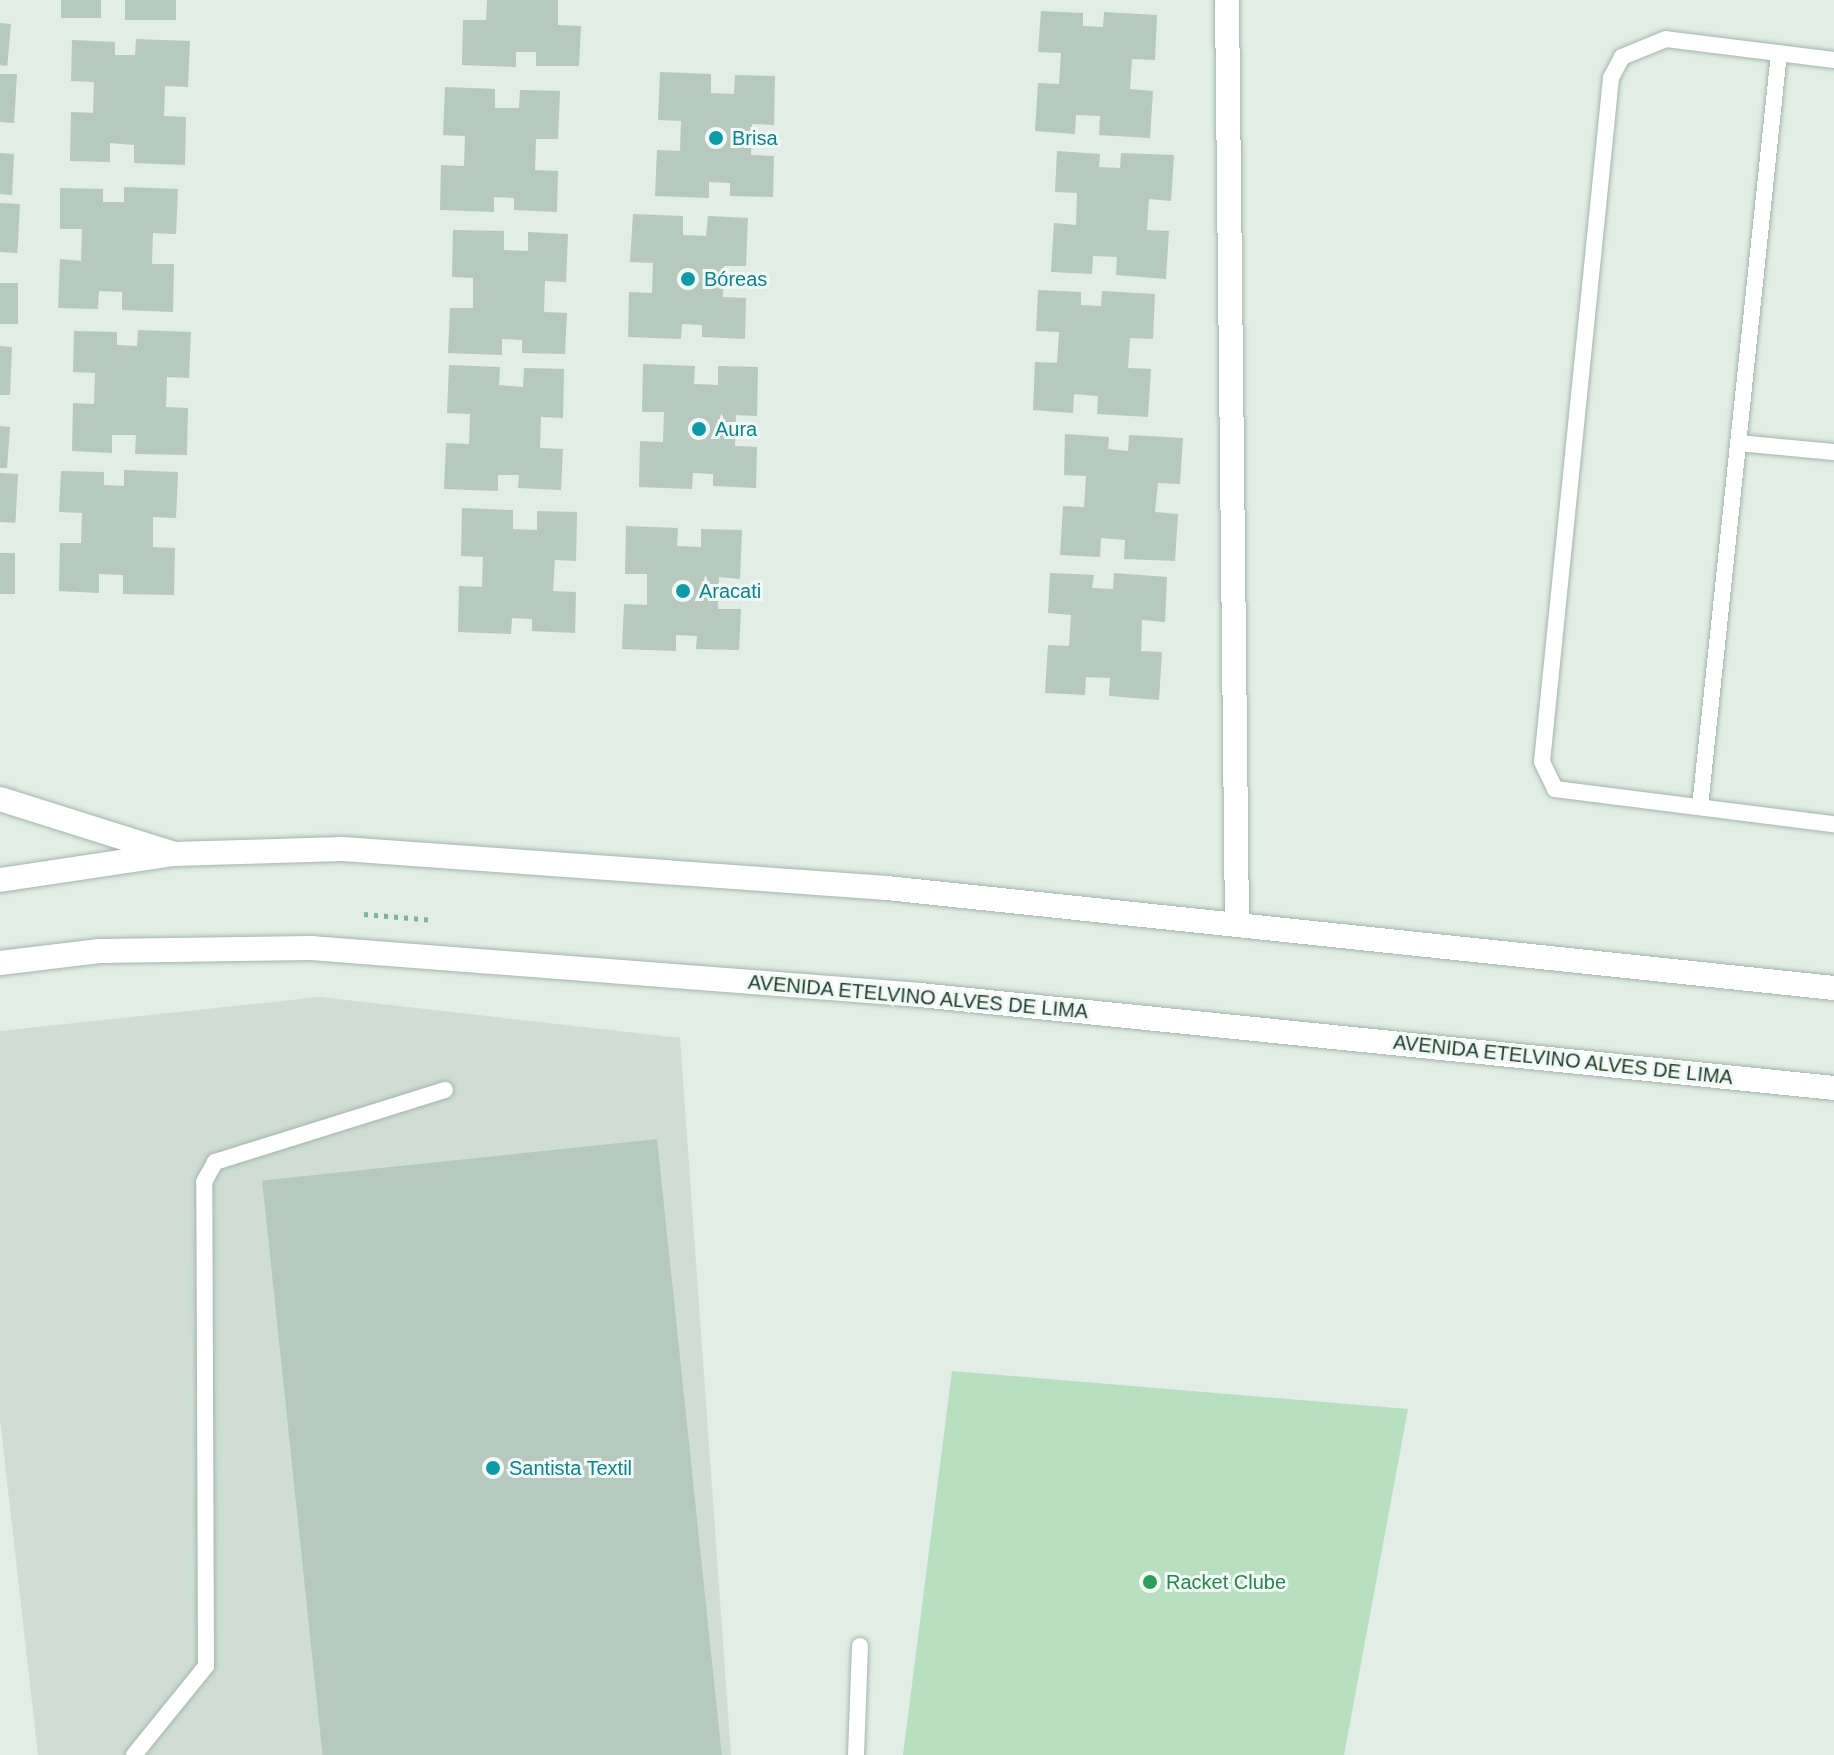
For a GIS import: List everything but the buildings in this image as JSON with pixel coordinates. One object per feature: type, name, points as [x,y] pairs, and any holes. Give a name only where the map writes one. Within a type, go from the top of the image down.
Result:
[{"type":"main road","points":[[1227,0],[1237,925]]},
{"type":"main road","points":[[0,799],[174,854]]},
{"type":"main road","points":[[0,880],[174,854],[343,849],[887,888],[1834,988]]},
{"type":"main road","name":"AVENIDA ETELVINO ALVES DE LIMA","points":[[0,963],[99,951],[311,948],[920,995],[1834,1088]]},
{"type":"lane","points":[[1834,60],[1666,39],[1622,57],[1611,78],[1542,762],[1555,789],[1834,824]]},
{"type":"lane","points":[[1700,807],[1779,53]]},
{"type":"lane","points":[[1738,443],[1834,452]]},
{"type":"lane","points":[[134,1755],[206,1666],[204,1182],[215,1162],[445,1090]]},
{"type":"lane","points":[[856,1755],[860,1646]]},
{"type":"shaded area","points":[[320,997],[680,1038],[731,1755],[38,1755],[0,1419],[0,1031]]},
{"type":"green space","name":"Racket Clube","points":[[952,1371],[1408,1409],[1344,1755],[903,1755]]},
{"type":"place","name":"Brisa","points":[[716,138]]},
{"type":"place","name":"Bóreas","points":[[688,279]]},
{"type":"place","name":"Aura","points":[[699,429]]},
{"type":"place","name":"Aracati","points":[[683,591]]},
{"type":"place","name":"Santista Textil","points":[[493,1468]]},
{"type":"place","name":"Racket Clube","points":[[1150,1582]]}]
